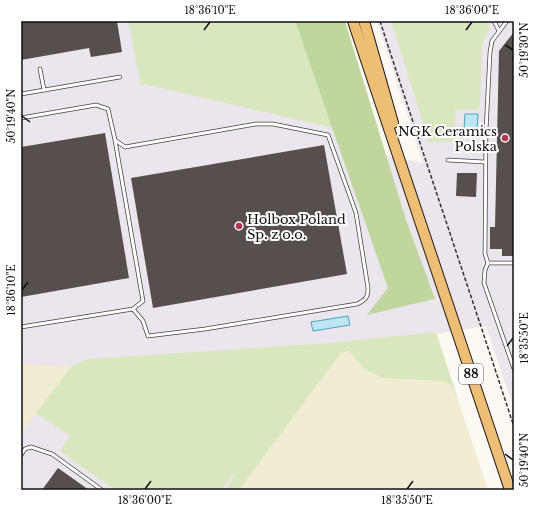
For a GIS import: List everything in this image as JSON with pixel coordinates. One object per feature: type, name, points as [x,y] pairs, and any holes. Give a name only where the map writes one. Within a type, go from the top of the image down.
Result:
[{"type":"main road","name":"88","points":[[353,21],[510,490]]},
{"type":"main road","points":[[364,21],[389,107],[403,170]]},
{"type":"lane","points":[[494,21],[499,31]]},
{"type":"lane","points":[[507,21],[490,46],[485,162],[484,245],[488,263],[485,270],[484,283],[514,369]]},
{"type":"lane","points":[[40,69],[44,90]]},
{"type":"lane","points":[[21,94],[120,77]]},
{"type":"lane","points":[[21,118],[96,105],[108,109],[115,140],[143,301],[133,309],[21,327]]},
{"type":"lane","points":[[115,140],[125,147],[256,124],[273,124],[328,135],[356,213],[368,288],[368,295],[365,300],[357,304],[148,336],[143,321],[133,309]]},
{"type":"lane","points":[[448,160],[485,162]]},
{"type":"lane","points":[[488,263],[514,263]]},
{"type":"lane","points":[[21,455],[25,449],[31,447],[52,454],[102,490]]},
{"type":"path","points":[[380,21],[514,428]]},
{"type":"shaded area","points":[[21,21],[131,21],[386,155],[423,163],[377,21],[514,21],[514,409],[486,326],[337,350],[234,490],[21,490]]},
{"type":"shaded area","points":[[349,351],[364,369],[382,378],[440,381],[451,385],[458,399],[488,490],[239,490],[341,353]]},
{"type":"shaded area","points":[[21,364],[72,366],[21,434]]},
{"type":"green space","points":[[128,21],[295,21],[333,128],[144,84],[141,86]]},
{"type":"green space","points":[[295,21],[345,21],[406,220],[435,299],[367,315],[388,288]]},
{"type":"green space","points":[[391,21],[450,21],[451,23],[455,21],[486,21],[491,28],[485,36],[482,45],[480,103],[478,110],[455,110],[456,141],[429,142]]},
{"type":"green space","points":[[436,332],[458,399],[451,385],[440,381],[382,378],[364,369],[349,351],[341,353],[239,490],[226,490],[237,470],[221,490],[115,490],[60,451],[70,436],[36,413],[72,366],[89,359],[330,343]]},
{"type":"water","points":[[465,114],[478,114],[477,130],[464,129]]},
{"type":"water","points":[[348,316],[350,325],[313,331],[311,322]]},
{"type":"building","points":[[21,21],[117,21],[122,52],[91,57],[89,48],[21,60]]},
{"type":"building","name":"NGK Ceramics Polska","points":[[514,32],[514,256],[502,256],[502,249],[490,249],[490,227],[495,227],[499,51]]},
{"type":"building","points":[[105,133],[129,278],[21,297],[21,147]]},
{"type":"building","name":"Holbox Poland Sp. z o.o.","points":[[324,145],[347,274],[153,308],[131,178]]},
{"type":"building","points":[[457,173],[477,173],[476,197],[456,196]]},
{"type":"building","points":[[58,468],[89,490],[42,490]]},
{"type":"place","name":"NGK Ceramics Polska","points":[[505,138]]},
{"type":"place","name":"Holbox Poland Sp. z o.o.","points":[[239,226]]}]
